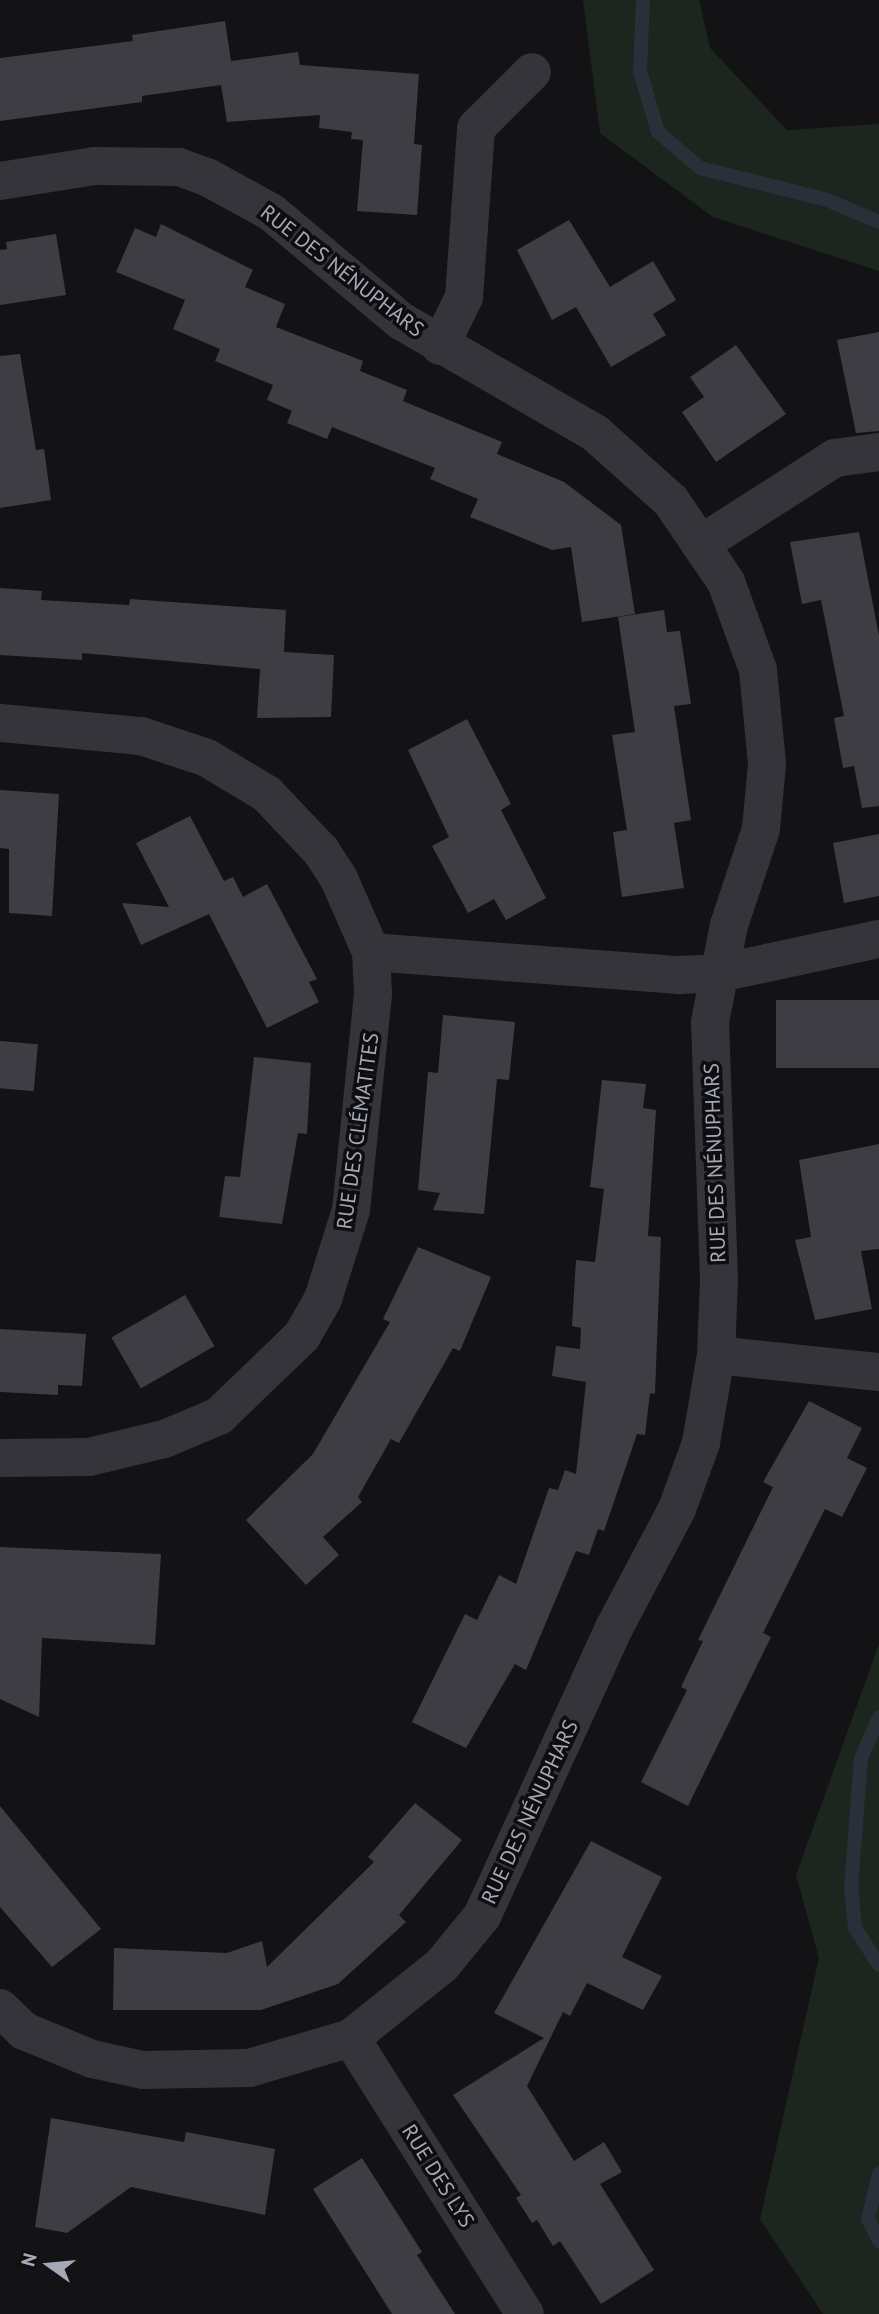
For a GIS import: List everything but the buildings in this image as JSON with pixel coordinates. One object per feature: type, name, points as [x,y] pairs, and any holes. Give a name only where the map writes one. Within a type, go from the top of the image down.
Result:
[{"type":"street","name":"RUE DES NÉNUPHARS","points":[[440,346],[464,297],[476,128],[533,72]]},
{"type":"street","name":"RUE DES NÉNUPHARS","points":[[0,180],[95,166],[179,167],[206,177],[271,212],[365,293],[440,346],[595,433],[671,501],[704,542],[750,640],[766,735],[761,829],[729,925],[710,1022],[718,1210],[716,1355],[701,1443],[677,1509],[614,1628],[488,1905],[442,1965],[351,2038],[249,2068],[143,2070],[92,2059],[24,2031],[0,2008]]},
{"type":"street","points":[[704,542],[835,458],[879,452]]},
{"type":"street","name":"RUE DES CLÉMATITES","points":[[0,723],[141,736],[207,758],[267,794],[321,851],[371,953],[372,1036],[351,1210],[327,1287],[302,1336],[219,1416],[175,1434],[89,1457],[0,1458]]},
{"type":"street","points":[[371,953],[679,975],[720,973],[879,939]]},
{"type":"street","points":[[716,1355],[879,1372]]},
{"type":"street","name":"RUE DES LYS","points":[[351,2038],[525,2314]]},
{"type":"shaded area","points":[[583,0],[699,0],[710,48],[787,130],[879,124],[879,271],[713,217],[600,133]]},
{"type":"shaded area","points":[[879,1644],[879,2314],[823,2314],[760,2219],[819,1958],[796,1875]]},
{"type":"waterway","points":[[643,0],[640,71],[658,132],[700,168],[827,200],[879,222]]},
{"type":"waterway","points":[[879,1717],[861,1758],[851,1887],[855,1928],[879,1965]]},
{"type":"waterway","points":[[879,2174],[868,2219],[879,2241]]}]
